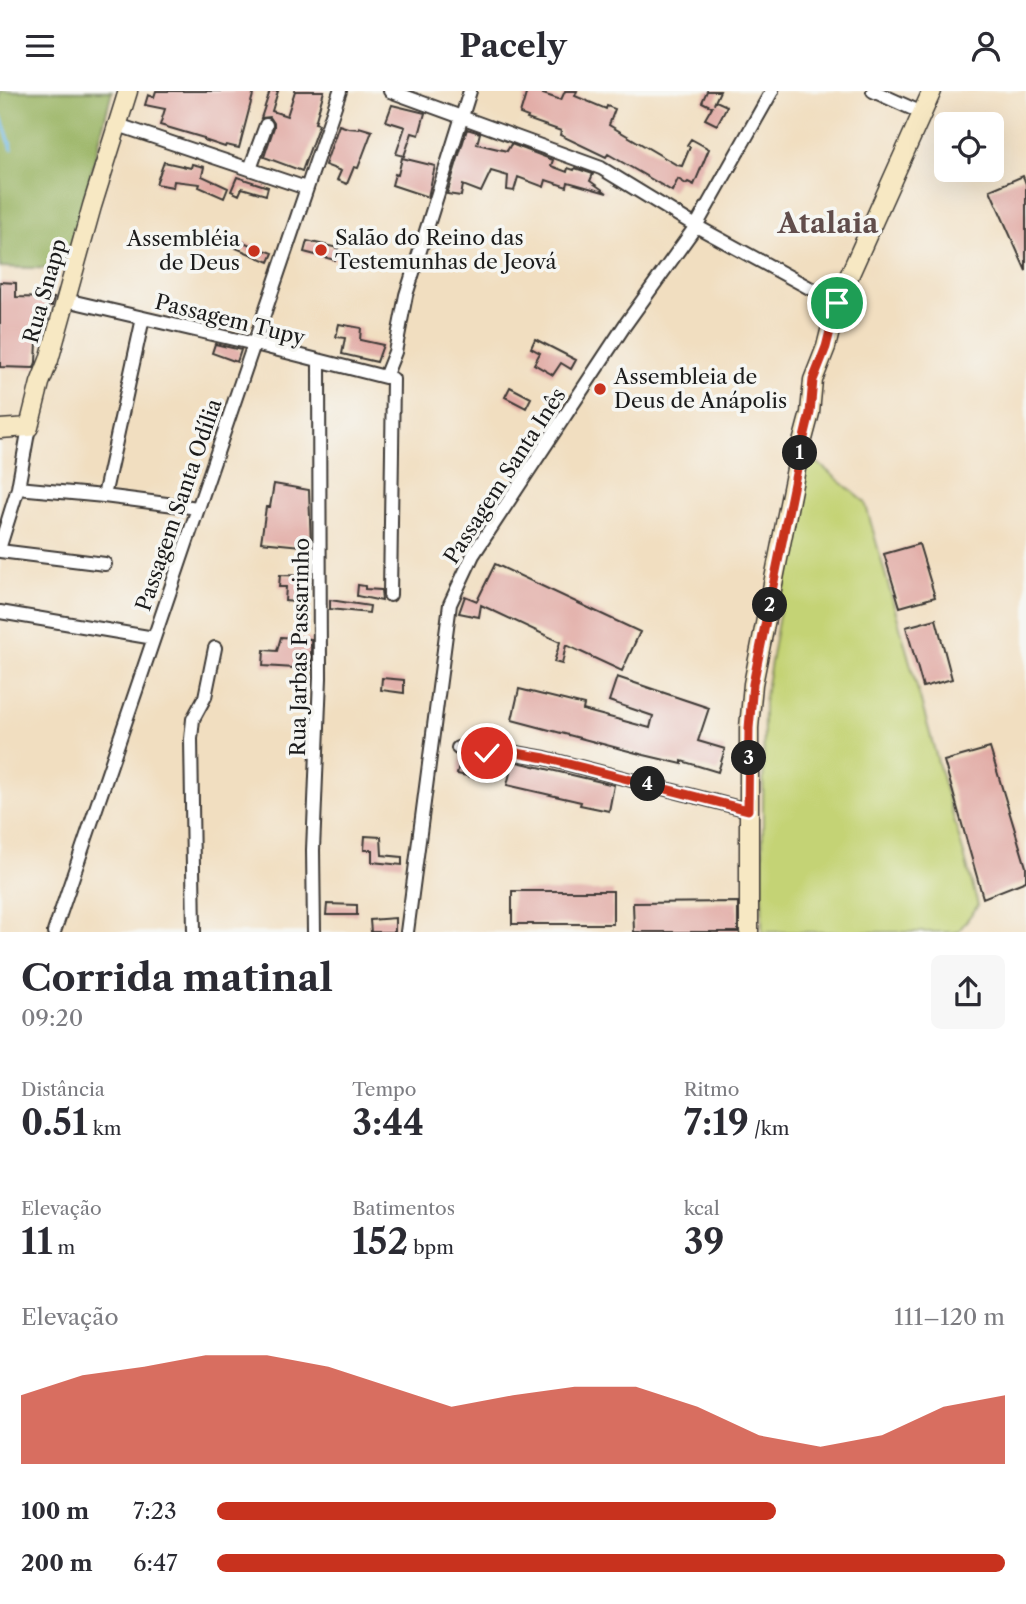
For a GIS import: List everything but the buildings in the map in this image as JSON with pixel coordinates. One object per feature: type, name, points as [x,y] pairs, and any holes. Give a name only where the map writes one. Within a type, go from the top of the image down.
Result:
[{"type":"street","name":"Rua Snapp","points":[[0,548],[18,488],[40,383],[128,91]]},
{"type":"street","name":"Passagem Santa Odília","points":[[54,932],[340,91]]},
{"type":"street","points":[[390,91],[601,168],[696,226],[837,303]]},
{"type":"street","points":[[390,595],[389,378],[407,295],[470,91]]},
{"type":"street","name":"Passagem Santa Inês","points":[[407,932],[450,604],[473,555],[625,325],[696,226],[772,91]]},
{"type":"street","points":[[873,91],[922,113]]},
{"type":"street","points":[[749,932],[749,728],[753,684],[810,413],[813,380],[826,347],[837,303],[932,91]]},
{"type":"street","points":[[118,125],[306,188]]},
{"type":"street","points":[[250,169],[266,125]]},
{"type":"street","name":"Passagem Tupy","points":[[66,300],[389,378]]},
{"type":"street","points":[[104,496],[143,318]]},
{"type":"street","name":"Rua Jarbas Passarinho","points":[[314,932],[313,850],[320,664],[319,362]]},
{"type":"street","points":[[0,429],[29,427]]},
{"type":"street","points":[[18,488],[198,508]]},
{"type":"street","points":[[0,548],[105,564]]},
{"type":"street","points":[[0,612],[154,638]]},
{"type":"street","points":[[194,932],[191,739],[193,719],[205,697],[215,648]]},
{"type":"street","points":[[458,748],[545,758],[748,810]]},
{"type":"green space","points":[[0,91],[112,91],[67,269],[0,267]]},
{"type":"green space","points":[[807,454],[865,502],[978,905],[958,932],[762,932],[764,702]]},
{"type":"waterway","points":[[0,114],[12,149]]},
{"type":"place","name":"Salão do Reino das Testemunhas de Jeová","points":[[321,250]]},
{"type":"place","name":"Assembléia de Deus","points":[[254,251]]},
{"type":"place","name":"Assembleia de Deus de Anápolis","points":[[600,389]]},
{"type":"district","name":"Atalaia","points":[[828,223]]},
{"type":"route","points":[[487,753],[502,755],[511,752],[545,758],[748,810],[749,728],[753,684],[810,413],[813,380],[826,347],[837,303]]}]
